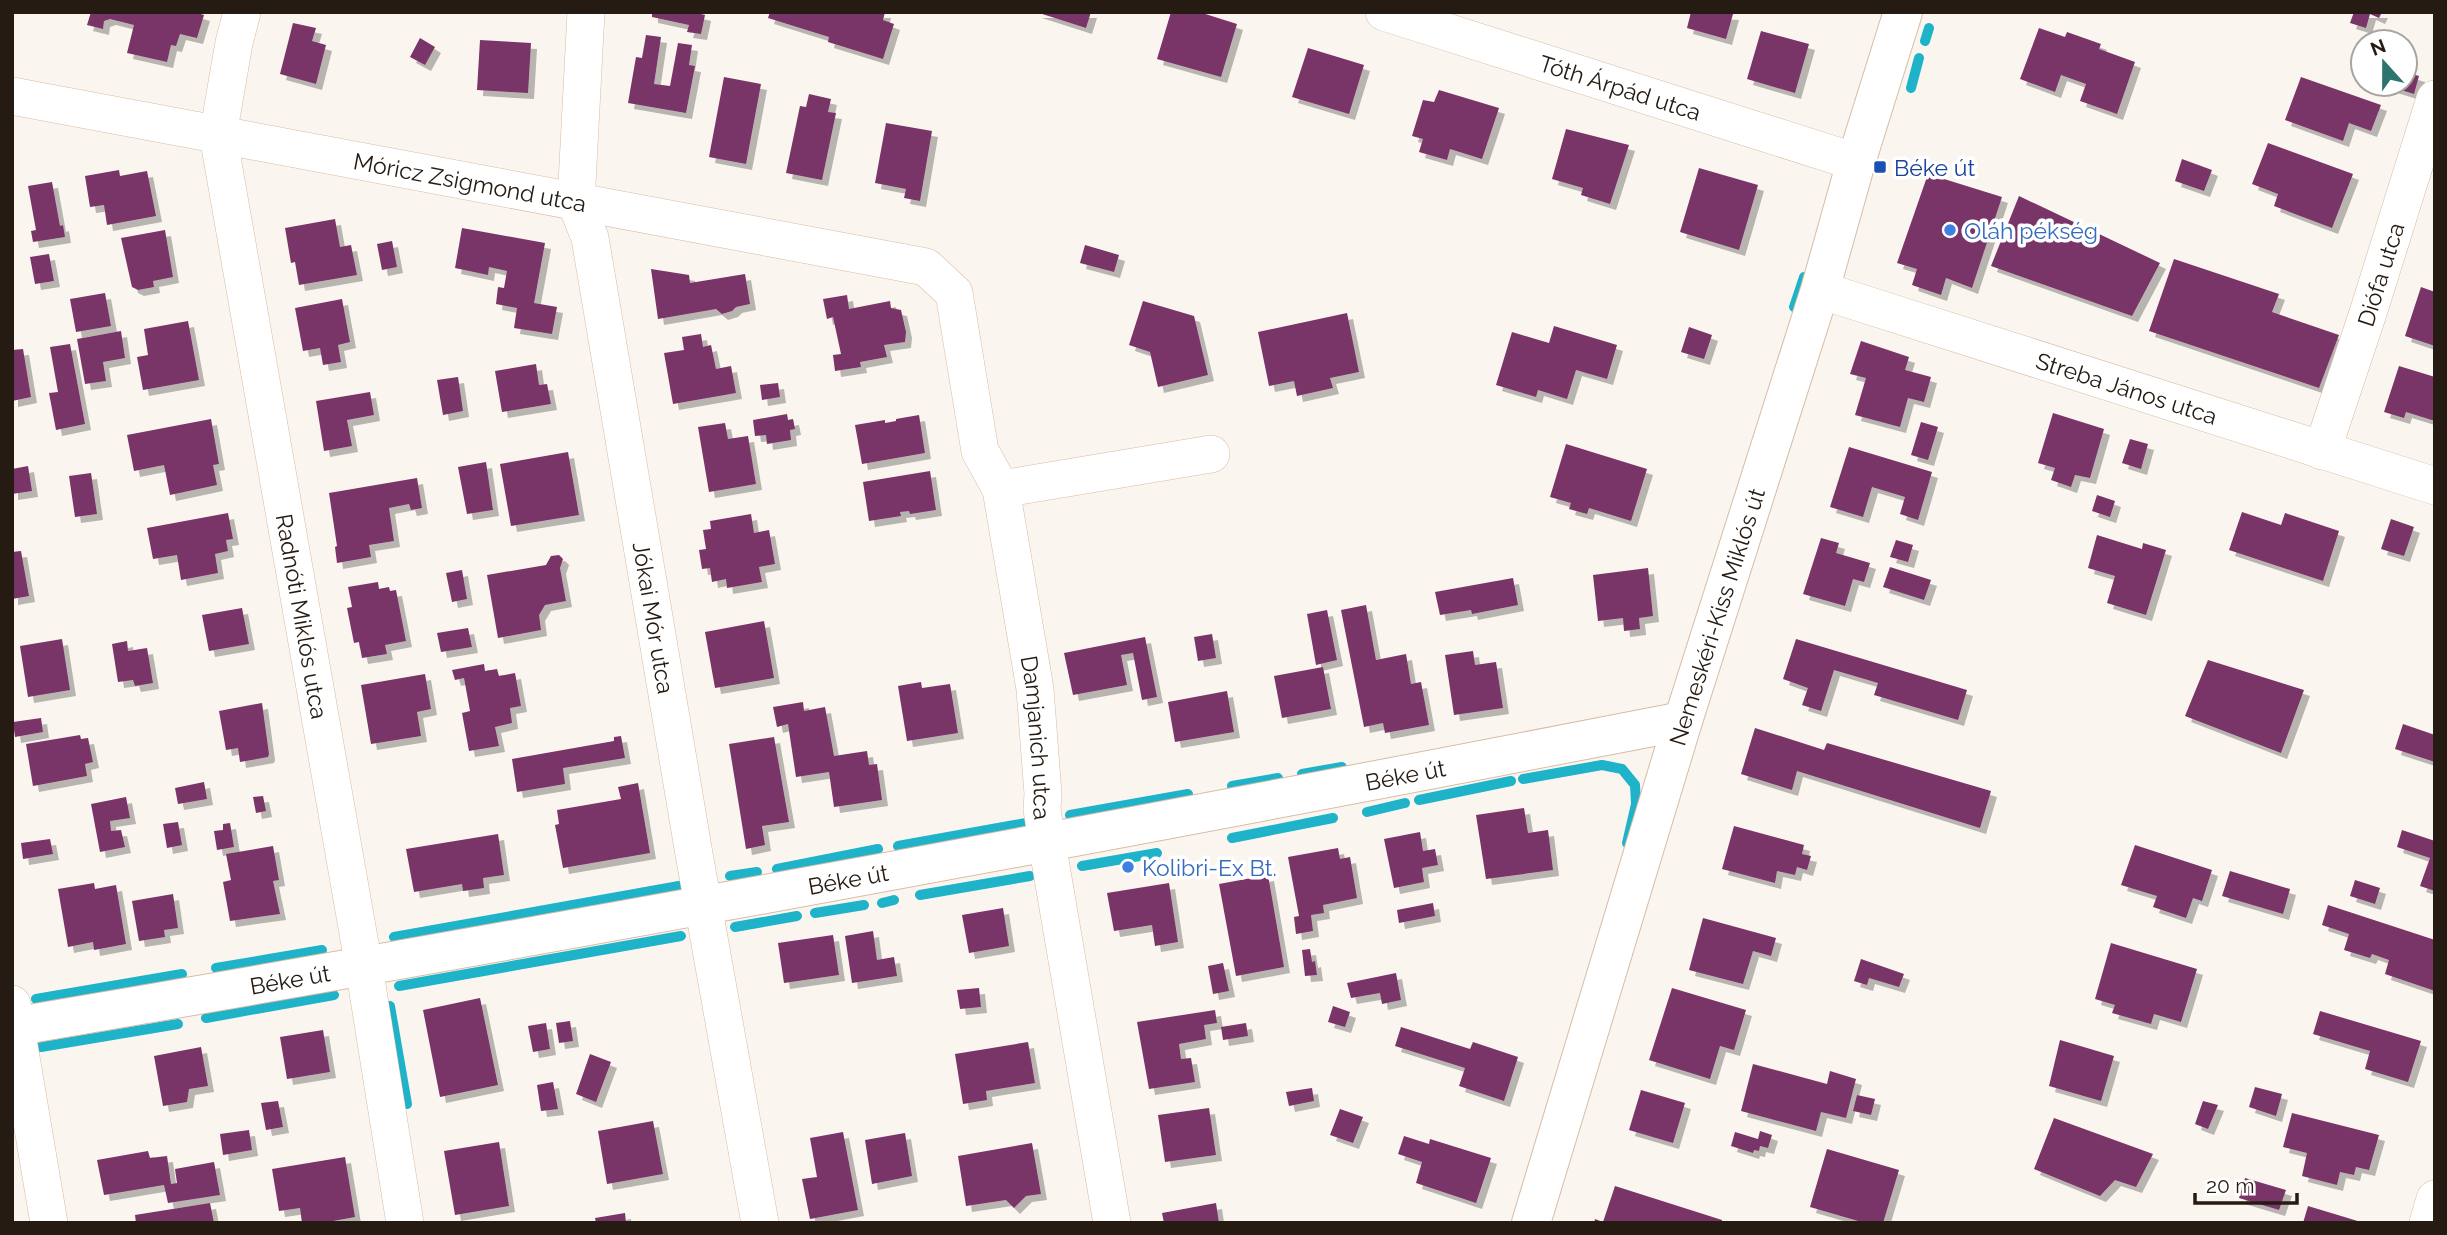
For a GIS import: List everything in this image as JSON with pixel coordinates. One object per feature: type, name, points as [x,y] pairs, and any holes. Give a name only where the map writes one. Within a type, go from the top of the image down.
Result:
[{"type":"street","name":"Radnóti Miklós utca","points":[[242,12],[218,135],[364,967],[405,1223]]},
{"type":"street","name":"Jókai Mór utca","points":[[586,12],[576,202],[590,238],[760,1223]]},
{"type":"street","name":"Tóth Árpád utca","points":[[1384,12],[1856,162]]},
{"type":"street","name":"Nemeskéri-Kiss Miklós út","points":[[1531,1223],[1683,722],[1820,290],[1856,162],[1903,12]]},
{"type":"street","name":"Móricz Zsigmond utca","points":[[12,96],[926,267]]},
{"type":"street","name":"Diófa utca","points":[[2322,452],[2435,99]]},
{"type":"street","name":"Damjanich utca","points":[[926,267],[954,293],[980,451],[1001,489],[1035,689],[1042,809],[1047,843],[1112,1223]]},
{"type":"street","name":"Streba János utca","points":[[1820,290],[2435,486]]},
{"type":"street","points":[[1001,489],[1211,454]]},
{"type":"street","name":"Béke út","points":[[13,1019],[364,967],[1047,843],[1683,722]]},
{"type":"street","points":[[13,1019],[49,1223]]},
{"type":"street","points":[[2428,1223],[2435,1199]]},
{"type":"building","points":[[91,12],[194,12],[204,15],[197,38],[180,34],[176,46],[171,45],[167,62],[127,53],[134,25],[110,19],[104,21],[103,29],[87,25]]},
{"type":"building","points":[[652,12],[693,12],[705,15],[701,34],[687,32],[689,25],[652,17]]},
{"type":"building","points":[[770,12],[885,12],[883,20],[894,24],[883,59],[828,42],[829,37],[768,18]]},
{"type":"building","points":[[1036,12],[1091,12],[1086,28]]},
{"type":"building","points":[[1171,12],[1199,12],[1237,24],[1221,77],[1157,59]]},
{"type":"building","points":[[1691,12],[1733,14],[1726,39],[1687,28]]},
{"type":"building","points":[[2354,12],[2382,12],[2379,18],[2370,14],[2366,28],[2350,23]]},
{"type":"building","points":[[293,23],[316,28],[312,41],[326,45],[316,84],[280,74]]},
{"type":"building","points":[[2039,28],[2065,37],[2067,32],[2101,44],[2099,49],[2135,62],[2117,114],[2080,101],[2086,84],[2061,75],[2055,92],[2020,79]]},
{"type":"building","points":[[1761,31],[1809,44],[1795,93],[1747,79]]},
{"type":"building","points":[[646,35],[661,37],[654,84],[670,86],[678,43],[692,45],[689,65],[695,66],[686,113],[628,103],[636,57],[642,58]]},
{"type":"building","points":[[420,38],[435,47],[425,65],[410,57]]},
{"type":"building","points":[[480,40],[531,43],[528,93],[477,90]]},
{"type":"building","points":[[1308,48],[1364,65],[1349,114],[1292,97]]},
{"type":"building","points":[[724,77],[761,84],[746,164],[709,157]]},
{"type":"building","points":[[2301,77],[2349,94],[2349,98],[2361,98],[2381,105],[2371,131],[2349,123],[2343,141],[2285,120]]},
{"type":"building","points":[[1439,90],[1499,108],[1482,159],[1450,149],[1447,160],[1419,152],[1423,139],[1412,136],[1423,100],[1434,102]]},
{"type":"building","points":[[809,94],[831,99],[828,112],[836,113],[822,180],[786,173],[800,106],[806,107]]},
{"type":"building","points":[[886,123],[932,131],[920,201],[904,198],[906,189],[875,183]]},
{"type":"building","points":[[1566,129],[1629,145],[1610,204],[1581,195],[1583,188],[1552,179]]},
{"type":"building","points":[[2268,143],[2353,174],[2332,228],[2274,206],[2278,194],[2252,184]]},
{"type":"building","points":[[2182,159],[2212,170],[2204,191],[2175,181]]},
{"type":"building","points":[[1699,168],[1758,185],[1739,250],[1680,232]]},
{"type":"building","points":[[119,170],[120,176],[147,171],[156,216],[107,225],[104,205],[90,207],[85,176]]},
{"type":"building","name":"Oláh pékség","points":[[1928,174],[2002,197],[1972,288],[1946,278],[1941,295],[1912,285],[1917,269],[1897,263]]},
{"type":"building","points":[[52,182],[60,226],[63,225],[65,237],[33,242],[31,231],[36,230],[28,186]]},
{"type":"building","points":[[2019,196],[2160,263],[2132,316],[1991,266]]},
{"type":"building","points":[[335,219],[340,247],[351,245],[357,275],[299,285],[295,262],[291,263],[285,228]]},
{"type":"building","points":[[462,228],[545,243],[534,303],[557,307],[552,334],[514,328],[517,308],[496,304],[498,287],[504,288],[507,271],[489,267],[488,275],[455,268]]},
{"type":"building","points":[[165,230],[173,277],[153,281],[154,287],[138,290],[132,287],[121,238]]},
{"type":"building","points":[[392,241],[397,267],[382,270],[377,244]]},
{"type":"building","points":[[1085,245],[1119,255],[1114,272],[1080,263]]},
{"type":"building","points":[[49,254],[54,281],[35,284],[30,257]]},
{"type":"building","points":[[2174,259],[2279,294],[2272,312],[2339,335],[2319,388],[2149,331]]},
{"type":"building","points":[[651,269],[689,275],[690,283],[745,274],[750,304],[722,314],[716,309],[658,319]]},
{"type":"building","points":[[2421,287],[2435,292],[2435,346],[2405,336]]},
{"type":"building","points":[[105,293],[111,326],[76,332],[70,299]]},
{"type":"building","points":[[847,295],[849,309],[890,301],[891,308],[901,310],[906,332],[905,342],[884,345],[887,357],[860,362],[861,367],[835,371],[833,355],[841,354],[833,317],[827,319],[823,299]]},
{"type":"building","points":[[342,299],[350,342],[338,345],[341,362],[323,365],[320,348],[303,351],[295,308]]},
{"type":"building","points":[[1143,301],[1194,316],[1208,375],[1158,387],[1150,352],[1129,345]]},
{"type":"building","points":[[1347,313],[1359,372],[1330,378],[1333,388],[1297,396],[1294,381],[1269,386],[1258,332]]},
{"type":"building","points":[[188,321],[199,380],[143,390],[137,357],[148,355],[144,329]]},
{"type":"building","points":[[1554,326],[1617,345],[1607,379],[1576,370],[1567,399],[1538,390],[1536,397],[1496,385],[1512,332],[1549,343]]},
{"type":"building","points":[[1689,327],[1712,335],[1704,359],[1681,352]]},
{"type":"building","points":[[121,331],[125,358],[103,362],[106,381],[85,384],[77,339]]},
{"type":"building","points":[[701,334],[703,347],[711,345],[716,369],[731,366],[736,393],[673,404],[664,353],[684,350],[682,337]]},
{"type":"building","points":[[1861,341],[1909,357],[1905,370],[1931,377],[1924,402],[1908,398],[1900,427],[1855,415],[1866,378],[1850,374]]},
{"type":"building","points":[[70,344],[85,424],[56,430],[49,393],[58,392],[50,347]]},
{"type":"building","points":[[23,349],[31,397],[12,401],[12,350]]},
{"type":"building","points":[[536,364],[539,385],[547,384],[551,404],[502,412],[495,371]]},
{"type":"building","points":[[2399,366],[2435,377],[2435,421],[2406,412],[2404,418],[2384,412]]},
{"type":"building","points":[[458,377],[463,411],[443,415],[437,380]]},
{"type":"building","points":[[778,383],[780,397],[762,400],[760,385]]},
{"type":"building","points":[[370,392],[374,415],[347,420],[352,446],[324,451],[316,401]]},
{"type":"building","points":[[2053,413],[2104,429],[2090,478],[2075,475],[2071,487],[2051,480],[2055,468],[2038,463]]},
{"type":"building","points":[[787,414],[788,420],[793,419],[795,429],[790,430],[791,440],[767,444],[766,435],[755,436],[753,420]]},
{"type":"building","points":[[919,415],[925,453],[862,464],[855,425],[885,420],[885,423]]},
{"type":"building","points":[[211,419],[219,464],[213,465],[217,485],[170,495],[164,465],[134,471],[127,435]]},
{"type":"building","points":[[1921,422],[1938,427],[1928,460],[1911,455]]},
{"type":"building","points":[[725,423],[728,439],[748,436],[756,484],[709,492],[698,427]]},
{"type":"building","points":[[2130,439],[2148,444],[2141,469],[2122,463]]},
{"type":"building","points":[[1566,444],[1647,469],[1631,521],[1589,508],[1587,514],[1569,509],[1571,503],[1550,497]]},
{"type":"building","points":[[1849,447],[1932,472],[1918,520],[1900,514],[1905,497],[1872,487],[1863,517],[1830,507]]},
{"type":"building","points":[[568,452],[579,515],[511,526],[500,464]]},
{"type":"building","points":[[486,462],[493,510],[467,514],[458,467]]},
{"type":"building","points":[[28,466],[32,491],[12,494],[12,469]]},
{"type":"building","points":[[930,471],[936,510],[910,514],[909,511],[900,512],[901,516],[869,521],[863,482]]},
{"type":"building","points":[[91,473],[97,514],[75,517],[69,476]]},
{"type":"building","points":[[417,478],[422,508],[411,510],[409,504],[389,508],[394,541],[369,545],[371,557],[337,563],[329,493]]},
{"type":"building","points":[[2097,495],[2115,501],[2110,517],[2092,511]]},
{"type":"building","points":[[2242,512],[2281,525],[2285,513],[2339,531],[2323,581],[2229,550]]},
{"type":"building","points":[[228,513],[233,539],[226,540],[228,551],[215,554],[218,573],[181,580],[177,555],[153,559],[147,528]]},
{"type":"building","points":[[751,514],[754,533],[769,530],[775,564],[759,567],[762,582],[727,588],[726,579],[712,582],[710,568],[702,569],[699,550],[706,549],[703,530],[711,529],[710,521]]},
{"type":"building","points":[[2391,519],[2414,527],[2404,556],[2381,549]]},
{"type":"building","points":[[2097,535],[2142,549],[2143,543],[2166,550],[2146,615],[2107,603],[2115,576],[2088,568]]},
{"type":"building","points":[[1821,538],[1839,543],[1836,553],[1870,563],[1864,582],[1853,579],[1845,606],[1803,594]]},
{"type":"building","points":[[1896,540],[1913,545],[1908,562],[1890,557]]},
{"type":"building","points":[[21,551],[29,596],[12,599],[12,552]]},
{"type":"building","points":[[559,555],[563,559],[560,568],[566,601],[545,605],[539,615],[541,630],[498,638],[487,575],[546,565],[551,556]]},
{"type":"building","points":[[1890,567],[1931,580],[1924,600],[1883,587]]},
{"type":"building","points":[[1648,568],[1653,616],[1639,618],[1640,629],[1624,631],[1623,618],[1598,621],[1593,575]]},
{"type":"building","points":[[462,570],[467,599],[452,602],[446,573]]},
{"type":"building","points":[[1513,578],[1518,605],[1472,614],[1471,610],[1440,615],[1435,592]]},
{"type":"building","points":[[378,582],[379,589],[389,587],[390,591],[396,590],[406,641],[385,645],[387,654],[362,658],[359,642],[354,643],[347,608],[352,607],[348,587]]},
{"type":"building","points":[[1366,605],[1376,660],[1406,654],[1411,684],[1421,682],[1429,725],[1385,733],[1383,723],[1364,727],[1341,610]]},
{"type":"building","points":[[242,608],[249,644],[209,651],[202,615]]},
{"type":"building","points":[[1327,610],[1337,660],[1316,665],[1307,614]]},
{"type":"building","points":[[764,621],[774,678],[715,688],[705,632]]},
{"type":"building","points":[[468,628],[472,647],[441,652],[437,633]]},
{"type":"building","points":[[1212,634],[1216,658],[1198,661],[1194,637]]},
{"type":"building","points":[[1145,637],[1157,697],[1142,700],[1133,653],[1121,655],[1127,685],[1073,695],[1064,653]]},
{"type":"building","points":[[62,639],[70,690],[28,697],[20,646]]},
{"type":"building","points":[[1796,639],[1967,690],[1958,720],[1874,695],[1878,683],[1834,670],[1821,711],[1802,705],[1808,688],[1783,679]]},
{"type":"building","points":[[127,641],[128,651],[147,648],[153,683],[135,686],[133,680],[118,682],[112,644]]},
{"type":"building","points":[[1473,651],[1475,665],[1496,662],[1503,708],[1454,715],[1445,655]]},
{"type":"building","points":[[2208,660],[2304,690],[2281,753],[2185,716]]},
{"type":"building","points":[[484,664],[485,671],[497,669],[499,676],[515,673],[521,706],[510,708],[512,723],[495,727],[499,746],[469,751],[462,713],[470,711],[464,678],[455,680],[452,670]]},
{"type":"building","points":[[1323,667],[1331,709],[1282,718],[1274,676]]},
{"type":"building","points":[[425,674],[431,709],[417,712],[421,736],[371,744],[361,685]]},
{"type":"building","points":[[921,682],[922,688],[950,684],[958,733],[907,741],[898,686]]},
{"type":"building","points":[[1227,691],[1234,732],[1175,742],[1168,702]]},
{"type":"building","points":[[803,702],[804,711],[825,707],[834,756],[867,751],[869,765],[877,764],[882,800],[834,807],[829,772],[796,777],[788,724],[777,727],[773,707]]},
{"type":"building","points":[[262,703],[268,757],[240,762],[238,748],[226,750],[219,711]]},
{"type":"building","points":[[41,718],[43,732],[15,737],[13,722]]},
{"type":"building","points":[[2403,724],[2435,735],[2435,762],[2395,749]]},
{"type":"building","points":[[1755,728],[1824,750],[1827,743],[1991,791],[1980,828],[1797,771],[1792,790],[1741,774]]},
{"type":"building","points":[[80,735],[81,739],[88,738],[93,762],[85,764],[87,776],[33,786],[26,744]]},
{"type":"building","points":[[621,736],[625,758],[563,768],[565,784],[517,792],[512,759],[614,741],[614,737]]},
{"type":"building","points":[[774,737],[789,822],[762,826],[765,845],[746,849],[729,744]]},
{"type":"building","points":[[204,782],[207,799],[178,804],[175,788]]},
{"type":"building","points":[[638,783],[650,853],[563,868],[555,825],[559,824],[557,810],[621,799],[618,787]]},
{"type":"building","points":[[263,796],[266,811],[256,813],[253,797]]},
{"type":"building","points":[[126,797],[130,818],[110,821],[111,831],[121,830],[125,847],[100,852],[91,804]]},
{"type":"building","points":[[1524,808],[1528,833],[1548,830],[1553,870],[1486,879],[1476,815]]},
{"type":"building","points":[[178,822],[182,845],[167,848],[163,824]]},
{"type":"building","points":[[230,823],[234,847],[217,850],[214,831],[223,830],[223,824]]},
{"type":"building","points":[[1734,826],[1804,845],[1802,854],[1811,856],[1807,870],[1797,867],[1795,875],[1777,871],[1775,883],[1722,869]]},
{"type":"building","points":[[2402,830],[2435,841],[2435,891],[2420,886],[2430,858],[2397,847]]},
{"type":"building","points":[[1420,832],[1423,851],[1435,849],[1438,865],[1422,868],[1424,882],[1394,888],[1384,839]]},
{"type":"building","points":[[498,834],[504,875],[483,878],[484,888],[463,891],[462,884],[414,892],[406,849]]},
{"type":"building","points":[[50,839],[53,854],[23,859],[21,843]]},
{"type":"building","points":[[2135,845],[2212,870],[2202,901],[2193,898],[2186,918],[2153,907],[2157,896],[2121,885]]},
{"type":"building","points":[[273,846],[279,880],[273,881],[280,914],[230,921],[223,882],[231,880],[226,854]]},
{"type":"building","points":[[1338,848],[1340,859],[1350,857],[1357,898],[1323,905],[1324,913],[1311,915],[1313,931],[1296,934],[1294,917],[1299,916],[1288,857]]},
{"type":"building","points":[[2230,871],[2290,889],[2283,914],[2222,896]]},
{"type":"building","points":[[1268,875],[1284,967],[1236,976],[1219,884]]},
{"type":"building","points":[[2355,880],[2380,888],[2375,904],[2350,896]]},
{"type":"building","points":[[94,883],[95,889],[116,885],[126,944],[94,950],[93,942],[68,947],[58,889]]},
{"type":"building","points":[[1169,883],[1178,942],[1155,946],[1152,925],[1114,931],[1107,893]]},
{"type":"building","points":[[173,894],[178,928],[164,930],[165,937],[139,941],[132,901]]},
{"type":"building","points":[[1433,903],[1435,916],[1399,923],[1397,910]]},
{"type":"building","points":[[2328,905],[2435,940],[2435,991],[2385,974],[2389,960],[2372,954],[2370,958],[2344,950],[2349,934],[2322,925]]},
{"type":"building","points":[[1003,908],[1009,946],[969,953],[962,915]]},
{"type":"building","points":[[1703,918],[1776,938],[1771,956],[1753,951],[1743,984],[1689,970]]},
{"type":"building","points":[[873,931],[877,960],[894,957],[897,976],[852,983],[845,936]]},
{"type":"building","points":[[833,935],[839,975],[784,983],[778,943]]},
{"type":"building","points":[[2111,943],[2197,969],[2181,1022],[2154,1014],[2151,1024],[2112,1013],[2115,1005],[2095,999]]},
{"type":"building","points":[[1310,949],[1317,975],[1305,976],[1302,950]]},
{"type":"building","points":[[1861,959],[1904,974],[1899,987],[1869,978],[1867,985],[1854,981]]},
{"type":"building","points":[[1223,963],[1229,991],[1213,994],[1208,966]]},
{"type":"building","points":[[1396,973],[1401,1000],[1382,1004],[1380,993],[1351,998],[1347,983]]},
{"type":"building","points":[[979,988],[981,1007],[960,1009],[957,990]]},
{"type":"building","points":[[1672,988],[1746,1010],[1734,1050],[1720,1046],[1710,1079],[1649,1060]]},
{"type":"building","points":[[480,998],[498,1085],[440,1097],[423,1010]]},
{"type":"building","points":[[1333,1006],[1350,1012],[1345,1027],[1328,1022]]},
{"type":"building","points":[[1215,1010],[1217,1023],[1204,1025],[1206,1039],[1179,1044],[1181,1059],[1191,1058],[1195,1082],[1149,1089],[1137,1022]]},
{"type":"building","points":[[2320,1011],[2421,1041],[2408,1082],[2365,1069],[2370,1051],[2313,1034]]},
{"type":"building","points":[[570,1021],[573,1041],[559,1043],[556,1023]]},
{"type":"building","points":[[546,1023],[550,1049],[533,1052],[528,1026]]},
{"type":"building","points":[[1246,1023],[1248,1036],[1223,1040],[1221,1027]]},
{"type":"building","points":[[1401,1027],[1470,1049],[1473,1042],[1518,1057],[1504,1101],[1459,1086],[1465,1068],[1395,1046]]},
{"type":"building","points":[[323,1030],[330,1072],[287,1079],[280,1037]]},
{"type":"building","points":[[2060,1040],[2114,1056],[2101,1101],[2049,1086]]},
{"type":"building","points":[[1028,1042],[1035,1083],[986,1091],[987,1100],[963,1104],[955,1054]]},
{"type":"building","points":[[201,1047],[208,1086],[189,1089],[187,1102],[163,1106],[154,1056]]},
{"type":"building","points":[[590,1054],[611,1062],[596,1102],[576,1094]]},
{"type":"building","points":[[1753,1064],[1827,1084],[1830,1071],[1856,1079],[1846,1118],[1821,1112],[1816,1131],[1741,1111]]},
{"type":"building","points":[[553,1082],[558,1109],[541,1111],[537,1085]]},
{"type":"building","points":[[2255,1087],[2282,1094],[2276,1116],[2249,1107]]},
{"type":"building","points":[[1312,1088],[1314,1101],[1289,1106],[1286,1092]]},
{"type":"building","points":[[1641,1090],[1685,1103],[1673,1143],[1629,1130]]},
{"type":"building","points":[[1857,1095],[1875,1099],[1871,1115],[1853,1111]]},
{"type":"building","points":[[278,1101],[283,1127],[266,1130],[261,1103]]},
{"type":"building","points":[[2203,1101],[2218,1105],[2208,1129],[2195,1124]]},
{"type":"building","points":[[1209,1108],[1216,1155],[1165,1162],[1158,1115]]},
{"type":"building","points":[[1340,1109],[1363,1117],[1353,1143],[1330,1135]]},
{"type":"building","points":[[2292,1113],[2379,1135],[2369,1170],[2356,1167],[2354,1175],[2340,1172],[2337,1185],[2302,1176],[2307,1153],[2283,1147]]},
{"type":"building","points":[[2054,1118],[2153,1154],[2136,1187],[2115,1180],[2100,1196],[2034,1169]]},
{"type":"building","points":[[653,1121],[663,1174],[607,1184],[598,1131]]},
{"type":"building","points":[[249,1130],[252,1150],[223,1155],[220,1134]]},
{"type":"building","points":[[1760,1131],[1772,1135],[1768,1148],[1760,1146],[1759,1151],[1754,1150],[1753,1153],[1731,1146],[1735,1132],[1758,1139]]},
{"type":"building","points":[[843,1132],[858,1210],[810,1219],[802,1179],[817,1177],[810,1138]]},
{"type":"building","points":[[905,1133],[912,1176],[872,1184],[865,1140]]},
{"type":"building","points":[[1404,1136],[1429,1144],[1430,1139],[1491,1158],[1476,1203],[1416,1183],[1422,1162],[1398,1154]]},
{"type":"building","points":[[499,1142],[509,1206],[455,1215],[444,1151]]},
{"type":"building","points":[[1032,1143],[1041,1194],[1026,1196],[1014,1208],[1006,1200],[966,1206],[958,1156]]},
{"type":"building","points":[[1827,1149],[1899,1170],[1883,1223],[1865,1223],[1810,1207]]},
{"type":"building","points":[[148,1151],[150,1158],[167,1156],[171,1184],[177,1183],[175,1169],[214,1162],[220,1195],[168,1203],[164,1185],[104,1195],[97,1160]]},
{"type":"building","points":[[345,1157],[355,1217],[322,1223],[302,1223],[300,1208],[279,1211],[272,1169]]},
{"type":"building","points":[[2245,1178],[2286,1190],[2279,1210],[2239,1198]]},
{"type":"building","points":[[1615,1186],[1722,1220],[1722,1223],[1594,1223],[1595,1219],[1603,1222]]},
{"type":"building","points":[[210,1203],[214,1223],[136,1223],[135,1215]]},
{"type":"building","points":[[1216,1203],[1219,1223],[1164,1223],[1162,1213]]},
{"type":"building","points":[[2308,1206],[2361,1222],[2361,1223],[2303,1223]]},
{"type":"building","points":[[625,1213],[626,1223],[596,1223],[595,1218]]},
{"type":"waterway","points":[[1925,41],[1929,28]]},
{"type":"waterway","points":[[1911,88],[1919,58]]},
{"type":"waterway","points":[[1794,307],[1804,277]]},
{"type":"waterway","points":[[1523,779],[1602,765],[1622,769],[1635,785],[1636,804],[1627,843]]},
{"type":"waterway","points":[[1302,774],[1342,767]]},
{"type":"waterway","points":[[1232,786],[1278,778]]},
{"type":"waterway","points":[[1419,800],[1511,781]]},
{"type":"waterway","points":[[1070,815],[1188,794]]},
{"type":"waterway","points":[[1367,812],[1405,803]]},
{"type":"waterway","points":[[1232,838],[1333,818]]},
{"type":"waterway","points":[[898,846],[1026,823]]},
{"type":"waterway","points":[[777,869],[878,849]]},
{"type":"waterway","points":[[1082,866],[1157,853]]},
{"type":"waterway","points":[[730,876],[757,872]]},
{"type":"waterway","points":[[920,895],[1030,876]]},
{"type":"waterway","points":[[394,937],[679,886]]},
{"type":"waterway","points":[[882,903],[894,900]]},
{"type":"waterway","points":[[815,913],[864,905]]},
{"type":"waterway","points":[[735,927],[797,916]]},
{"type":"waterway","points":[[399,986],[681,936]]},
{"type":"waterway","points":[[216,968],[322,950]]},
{"type":"waterway","points":[[36,999],[182,974]]},
{"type":"waterway","points":[[206,1018],[334,995]]},
{"type":"waterway","points":[[390,1006],[407,1104]]},
{"type":"waterway","points":[[41,1047],[178,1024]]},
{"type":"place","name":"Béke út","points":[[1880,167]]},
{"type":"place","name":"Oláh pékség","points":[[1950,230]]},
{"type":"place","name":"Kolibri-Ex Bt.","points":[[1128,867]]}]
